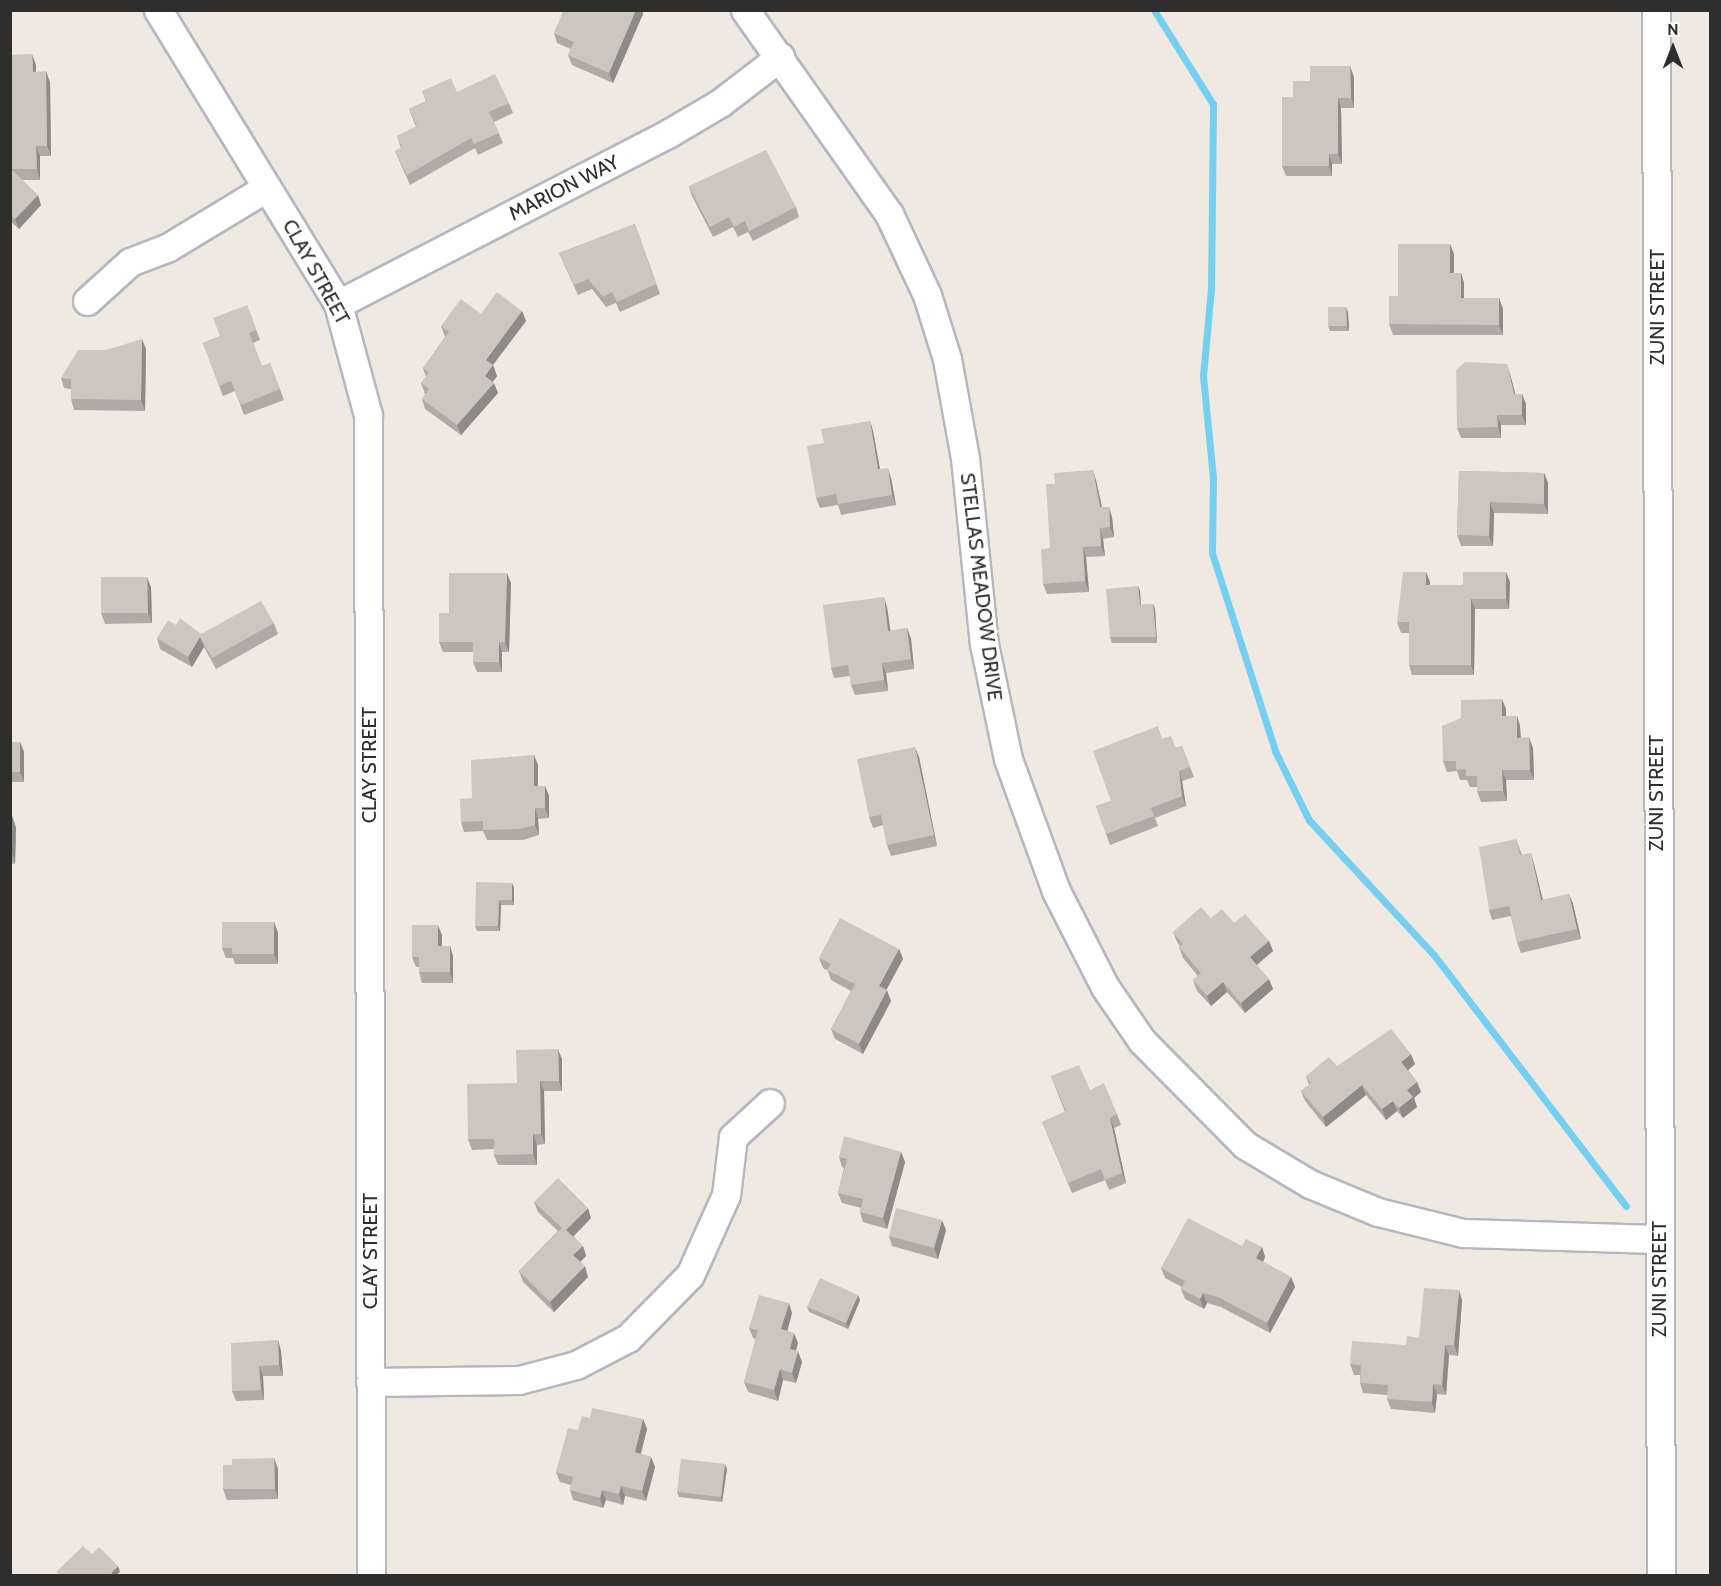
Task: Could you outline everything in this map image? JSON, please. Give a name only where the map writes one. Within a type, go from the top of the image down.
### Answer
[{"type":"street","name":"CLAY STREET","points":[[158,10],[338,304],[368,415],[370,1575]]},
{"type":"street","name":"STELLAS MEADOW DRIVE","points":[[745,10],[890,214],[927,295],[947,358],[965,458],[984,644],[1008,759],[1066,912],[1105,987],[1142,1041],[1245,1145],[1310,1184],[1368,1208],[1463,1233],[1659,1239]]},
{"type":"street","name":"ZUNI STREET","points":[[1656,10],[1661,1575]]},
{"type":"street","name":"MARION WAY","points":[[338,304],[669,133],[720,103],[780,57]]},
{"type":"street","points":[[87,301],[130,262],[167,248],[266,188]]},
{"type":"street","points":[[370,1382],[519,1380],[576,1365],[628,1338],[672,1299],[695,1267],[726,1195],[733,1137],[770,1103]]},
{"type":"building","points":[[564,10],[636,10],[609,73],[568,55],[574,42],[554,33]]},
{"type":"building","points":[[32,54],[33,72],[46,71],[47,146],[36,146],[37,169],[11,169],[38,195],[15,219],[10,214],[10,55]]},
{"type":"building","points":[[1310,66],[1350,66],[1351,98],[1338,98],[1338,154],[1329,154],[1329,166],[1282,166],[1282,97],[1293,97],[1293,81],[1310,81]]},
{"type":"building","points":[[495,74],[509,103],[489,112],[499,133],[474,144],[471,138],[407,175],[395,151],[402,147],[397,136],[417,126],[409,109],[427,101],[422,91],[451,78],[457,92]]},
{"type":"building","points":[[766,150],[796,207],[749,231],[745,221],[734,227],[729,217],[710,227],[689,186]]},
{"type":"building","points":[[635,224],[656,284],[617,302],[612,292],[603,297],[588,279],[574,285],[559,253]]},
{"type":"building","points":[[1398,244],[1450,244],[1450,273],[1461,273],[1461,298],[1499,298],[1499,325],[1389,324],[1389,296],[1398,296]]},
{"type":"building","points":[[497,292],[522,311],[486,360],[493,365],[485,376],[494,383],[457,425],[422,399],[429,389],[421,383],[429,372],[423,368],[449,332],[441,326],[461,299],[481,314]]},
{"type":"building","points":[[247,305],[256,330],[249,333],[262,366],[270,363],[280,389],[241,405],[231,381],[219,386],[203,343],[220,336],[213,318]]},
{"type":"building","points":[[1328,307],[1346,307],[1347,326],[1328,326]]},
{"type":"building","points":[[142,339],[141,400],[71,399],[71,379],[61,378],[78,350],[106,350]]},
{"type":"building","points":[[1465,362],[1507,364],[1514,394],[1522,394],[1522,415],[1497,415],[1498,427],[1457,428],[1456,370]]},
{"type":"building","points":[[870,421],[878,469],[888,468],[892,495],[838,504],[836,494],[816,498],[807,446],[824,443],[821,429]]},
{"type":"building","points":[[1093,470],[1100,507],[1109,507],[1110,527],[1100,528],[1101,546],[1083,547],[1085,581],[1043,584],[1041,549],[1050,548],[1046,484],[1055,484],[1054,473]]},
{"type":"building","points":[[1459,471],[1544,473],[1544,504],[1490,502],[1489,536],[1457,535]]},
{"type":"building","points":[[1403,572],[1426,572],[1426,585],[1463,585],[1463,572],[1506,572],[1506,599],[1471,599],[1471,665],[1409,665],[1409,622],[1397,622]]},
{"type":"building","points":[[449,573],[507,573],[505,642],[499,642],[499,662],[473,662],[473,642],[439,642],[439,613],[449,613]]},
{"type":"building","points":[[101,577],[147,577],[148,613],[101,613]]},
{"type":"building","points":[[1138,586],[1140,605],[1153,604],[1156,637],[1110,637],[1106,589]]},
{"type":"building","points":[[884,597],[888,631],[907,628],[911,659],[882,663],[884,680],[851,685],[848,665],[831,668],[823,605]]},
{"type":"building","points":[[261,601],[274,623],[212,658],[200,637],[188,657],[157,638],[168,620],[176,625],[180,618],[201,634]]},
{"type":"building","points":[[1502,699],[1502,716],[1517,716],[1517,738],[1529,737],[1530,770],[1502,770],[1503,791],[1477,791],[1477,776],[1466,776],[1466,769],[1456,770],[1456,761],[1443,761],[1442,726],[1461,718],[1461,700]]},
{"type":"building","points":[[1158,726],[1162,739],[1171,736],[1176,748],[1182,746],[1190,767],[1179,771],[1182,796],[1151,808],[1154,816],[1106,834],[1096,806],[1111,801],[1093,751]]},
{"type":"building","points":[[10,742],[20,742],[20,772],[10,772]]},
{"type":"building","points":[[915,747],[934,835],[887,845],[881,815],[869,817],[857,759]]},
{"type":"building","points":[[534,755],[534,786],[545,786],[545,808],[535,808],[535,825],[519,829],[483,830],[483,821],[461,822],[460,799],[472,798],[471,760]]},
{"type":"building","points":[[10,812],[12,818],[12,853],[10,853]]},
{"type":"building","points":[[1516,839],[1520,855],[1531,853],[1541,900],[1569,894],[1577,929],[1517,942],[1509,906],[1489,910],[1479,847]]},
{"type":"building","points":[[476,882],[512,883],[512,900],[499,900],[498,926],[475,926]]},
{"type":"building","points":[[1201,907],[1211,918],[1222,909],[1234,923],[1245,914],[1269,941],[1250,957],[1269,979],[1241,1003],[1223,982],[1207,996],[1193,980],[1201,973],[1179,947],[1183,944],[1173,932]]},
{"type":"building","points":[[840,918],[899,949],[879,986],[887,990],[859,1044],[831,1029],[855,984],[827,970],[831,964],[819,958]]},
{"type":"building","points":[[222,922],[274,922],[274,954],[232,954],[232,948],[222,948]]},
{"type":"building","points":[[412,925],[438,925],[438,946],[450,946],[450,972],[419,972],[419,957],[412,957]]},
{"type":"building","points":[[1391,1029],[1411,1054],[1401,1062],[1417,1082],[1407,1090],[1413,1097],[1399,1108],[1393,1101],[1382,1109],[1362,1085],[1323,1117],[1301,1091],[1311,1083],[1306,1076],[1329,1057],[1337,1066]]},
{"type":"building","points":[[558,1049],[559,1081],[540,1081],[541,1134],[533,1134],[533,1154],[494,1155],[494,1139],[468,1139],[467,1084],[517,1083],[516,1050]]},
{"type":"building","points":[[1079,1065],[1090,1090],[1104,1083],[1117,1114],[1110,1118],[1122,1173],[1105,1180],[1101,1169],[1068,1183],[1042,1122],[1066,1111],[1051,1076]]},
{"type":"building","points":[[844,1136],[901,1152],[883,1218],[860,1212],[863,1199],[838,1193],[847,1159],[839,1157]]},
{"type":"building","points":[[558,1178],[588,1208],[566,1230],[583,1246],[573,1255],[585,1266],[550,1302],[519,1271],[562,1228],[534,1202]]},
{"type":"building","points":[[896,1208],[942,1220],[934,1248],[889,1236]]},
{"type":"building","points":[[1188,1218],[1242,1246],[1246,1239],[1262,1247],[1256,1258],[1291,1277],[1267,1323],[1218,1297],[1203,1293],[1200,1299],[1181,1289],[1185,1281],[1161,1268]]},
{"type":"building","points":[[820,1278],[858,1295],[846,1323],[807,1307]]},
{"type":"building","points":[[1424,1288],[1459,1290],[1454,1345],[1445,1345],[1442,1385],[1433,1384],[1432,1402],[1387,1399],[1388,1385],[1360,1383],[1361,1365],[1350,1364],[1352,1341],[1406,1345],[1407,1336],[1419,1338]]},
{"type":"building","points":[[759,1295],[789,1303],[781,1329],[794,1333],[790,1349],[798,1351],[792,1373],[780,1369],[774,1390],[744,1382],[758,1330],[749,1328]]},
{"type":"building","points":[[278,1340],[279,1365],[259,1366],[261,1390],[232,1391],[231,1343]]},
{"type":"building","points":[[592,1408],[643,1419],[635,1452],[651,1457],[642,1491],[621,1486],[619,1494],[602,1490],[600,1498],[570,1490],[573,1477],[556,1472],[568,1428],[578,1430],[582,1416],[590,1418]]},
{"type":"building","points":[[274,1458],[275,1489],[223,1489],[223,1465],[232,1465],[232,1459]]},
{"type":"building","points":[[681,1459],[725,1464],[721,1497],[677,1492]]},
{"type":"building","points":[[83,1546],[92,1554],[99,1547],[118,1566],[111,1573],[114,1575],[60,1575],[56,1572]]},
{"type":"waterway","points":[[1154,10],[1213,104],[1211,288],[1203,376],[1213,478],[1212,553],[1275,751],[1309,820],[1434,955],[1626,1206]]}]
